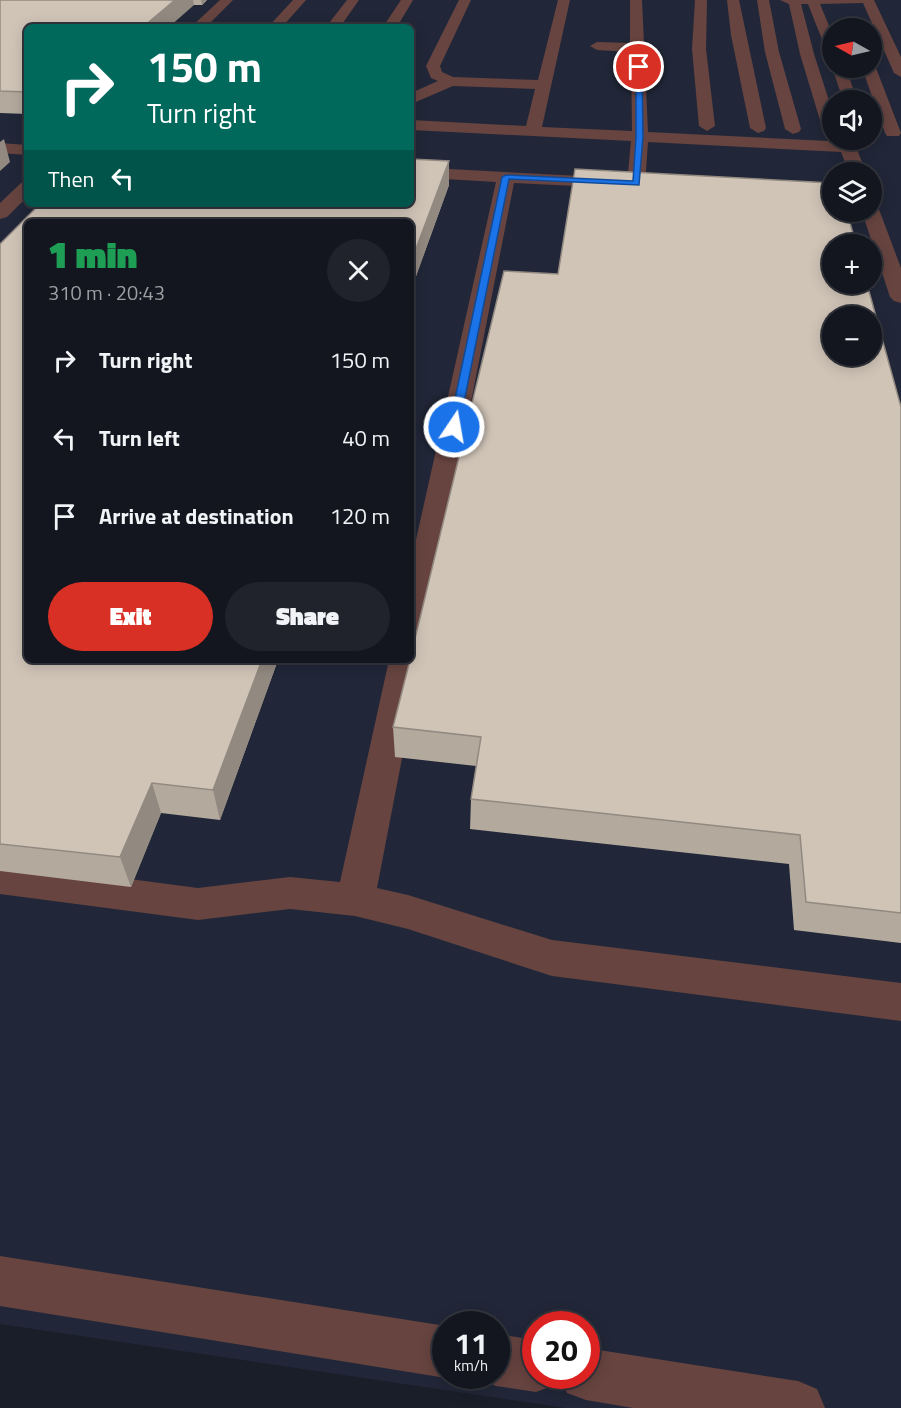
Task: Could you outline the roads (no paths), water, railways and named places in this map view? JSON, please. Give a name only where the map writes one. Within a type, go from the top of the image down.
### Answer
[{"type":"street","points":[[201,24],[227,0]]},
{"type":"street","points":[[278,24],[300,0]]},
{"type":"street","points":[[335,24],[353,0]]},
{"type":"street","points":[[392,24],[407,0]]},
{"type":"street","points":[[465,0],[433,66],[436,75],[451,81],[544,85]]},
{"type":"street","points":[[533,131],[564,0]]},
{"type":"street","points":[[636,0],[640,130],[636,184]]},
{"type":"street","points":[[701,0],[705,49],[706,126]]},
{"type":"street","points":[[733,0],[770,37],[822,115]]},
{"type":"street","points":[[763,0],[793,129]]},
{"type":"street","points":[[786,0],[846,6],[859,0]]},
{"type":"street","points":[[770,37],[794,0]]},
{"type":"street","points":[[868,0],[901,73]]},
{"type":"street","points":[[813,1],[822,22]]},
{"type":"street","points":[[758,128],[736,51],[770,37],[822,41]]},
{"type":"street","points":[[882,41],[901,42]]},
{"type":"street","points":[[597,46],[638,48]]},
{"type":"street","points":[[873,78],[896,141]]},
{"type":"street","points":[[414,98],[451,81]]},
{"type":"street","points":[[414,125],[533,131],[640,130],[706,126],[822,130]]},
{"type":"street","points":[[640,130],[822,145]]},
{"type":"street","points":[[0,148],[24,150]]},
{"type":"street","points":[[414,172],[659,185]]},
{"type":"street","points":[[414,617],[506,177]]},
{"type":"street","points":[[0,213],[24,190]]},
{"type":"street","points":[[875,222],[901,297]]},
{"type":"street","points":[[355,900],[404,663]]},
{"type":"street","points":[[0,878],[198,904],[291,893],[355,900],[408,912],[552,958],[901,1002]]},
{"type":"street","points":[[0,1281],[432,1350]]},
{"type":"street","points":[[600,1376],[798,1408]]}]
